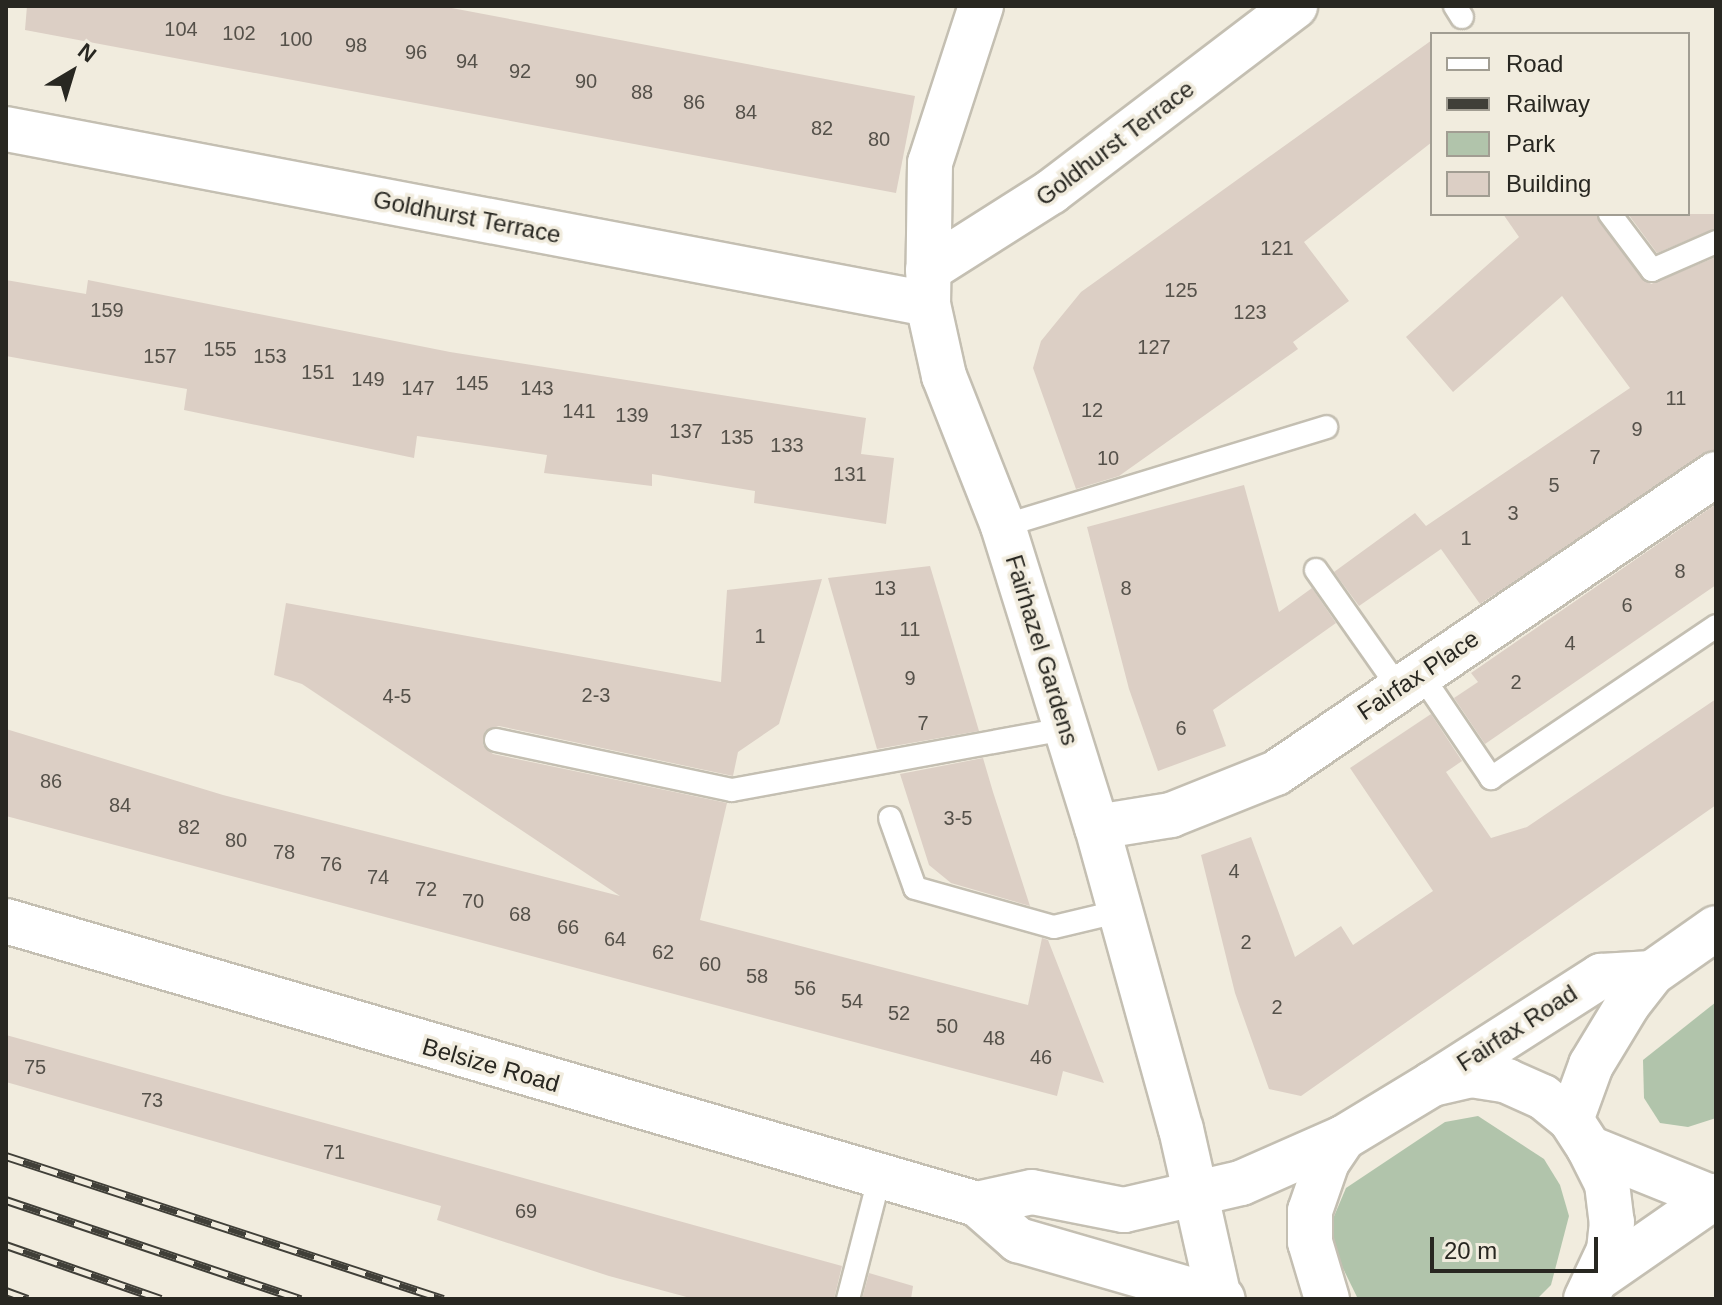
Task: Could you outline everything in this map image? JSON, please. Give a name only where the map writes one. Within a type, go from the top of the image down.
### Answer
[{"type":"street","name":"Fairhazel Gardens","points":[[981,6],[930,163],[928,287],[944,376],[1003,526],[1097,827],[1221,1298]]},
{"type":"street","name":"Goldhurst Terrace","points":[[6,129],[928,287],[1295,6]]},
{"type":"street","name":"Fairfax Place","points":[[1097,827],[1171,815],[1236,794],[1716,474]]},
{"type":"street","name":"Belsize Road","points":[[6,921],[879,1179],[977,1204],[1032,1192],[1124,1210],[1195,1197],[1343,1138]]},
{"type":"street","name":"Fairfax Road","points":[[1580,1134],[1601,1046],[1652,973],[1716,928]]},
{"type":"street","name":"Fairfax Road","points":[[1343,1138],[1589,982],[1652,973]]},
{"type":"street","points":[[1432,1084],[1471,1075],[1507,1081],[1543,1097],[1580,1134],[1607,1184],[1612,1222],[1592,1288]]},
{"type":"street","points":[[1580,1134],[1714,1197],[1592,1288]]},
{"type":"street","points":[[1327,1299],[1312,1255],[1310,1211],[1327,1162],[1343,1138]]},
{"type":"street","name":"Belsize Road","points":[[977,1204],[1018,1240],[1221,1298]]},
{"type":"lane","points":[[1612,216],[1652,270],[1716,242]]},
{"type":"lane","points":[[1003,526],[1326,427]]},
{"type":"lane","points":[[1316,570],[1491,778],[1716,626]]},
{"type":"lane","points":[[496,740],[732,790],[861,769],[1066,729]]},
{"type":"lane","points":[[890,818],[915,888],[1054,927],[1121,911]]},
{"type":"lane","points":[[848,1299],[879,1179]]},
{"type":"green space","points":[[1716,1002],[1716,1118],[1688,1127],[1660,1123],[1644,1098],[1643,1060]]},
{"type":"green space","points":[[1478,1116],[1544,1159],[1560,1185],[1569,1216],[1551,1285],[1537,1299],[1358,1299],[1335,1252],[1332,1221],[1346,1188],[1445,1122]]},
{"type":"building","points":[[27,6],[441,6],[915,96],[896,193],[25,30]]},
{"type":"building","points":[[1430,41],[1430,144],[1304,242],[1349,301],[1293,342],[1298,349],[1119,476],[1076,489],[1033,368],[1041,341],[1081,292]]},
{"type":"building","points":[[1716,214],[1716,228],[1657,253],[1629,216]]},
{"type":"building","points":[[1504,216],[1598,216],[1651,284],[1716,257],[1716,449],[1480,604],[1441,549],[1359,606],[1334,572],[1415,513],[1426,526],[1630,388],[1562,296],[1453,392],[1406,337],[1519,237]]},
{"type":"building","points":[[6,280],[86,294],[88,280],[450,352],[866,418],[861,454],[894,458],[886,524],[754,503],[755,491],[652,474],[652,486],[544,473],[547,455],[417,436],[414,458],[184,410],[187,389],[6,356]]},
{"type":"building","points":[[1244,485],[1279,612],[1312,588],[1336,623],[1213,710],[1226,746],[1158,771],[1129,689],[1087,527]]},
{"type":"building","points":[[1716,504],[1716,585],[1485,744],[1454,698],[1478,682],[1471,673]]},
{"type":"building","points":[[930,566],[979,731],[877,749],[828,578]]},
{"type":"building","points":[[822,579],[779,724],[738,752],[733,776],[499,726],[485,731],[483,745],[493,754],[727,803],[700,920],[1028,1005],[1042,938],[1048,940],[1104,1083],[1063,1071],[1057,1096],[6,816],[6,729],[223,795],[620,896],[302,684],[274,675],[286,603],[721,682],[727,590]]},
{"type":"building","points":[[1716,699],[1716,805],[1301,1096],[1269,1089],[1235,993],[1201,855],[1251,837],[1295,957],[1341,926],[1353,945],[1433,891],[1350,768],[1431,714],[1462,761],[1446,772],[1491,838],[1527,827]]},
{"type":"building","points":[[983,758],[1030,906],[951,883],[929,865],[900,774]]},
{"type":"building","points":[[6,1035],[842,1266],[834,1299],[694,1299],[609,1276],[437,1220],[441,1206],[6,1082]]},
{"type":"building","points":[[869,1273],[913,1286],[911,1299],[862,1299]]},
{"type":"railway","points":[[6,1156],[443,1299]]},
{"type":"railway","points":[[6,1200],[301,1299]]},
{"type":"railway","points":[[6,1245],[161,1299]]},
{"type":"railway","points":[[6,1291],[28,1299]]}]
